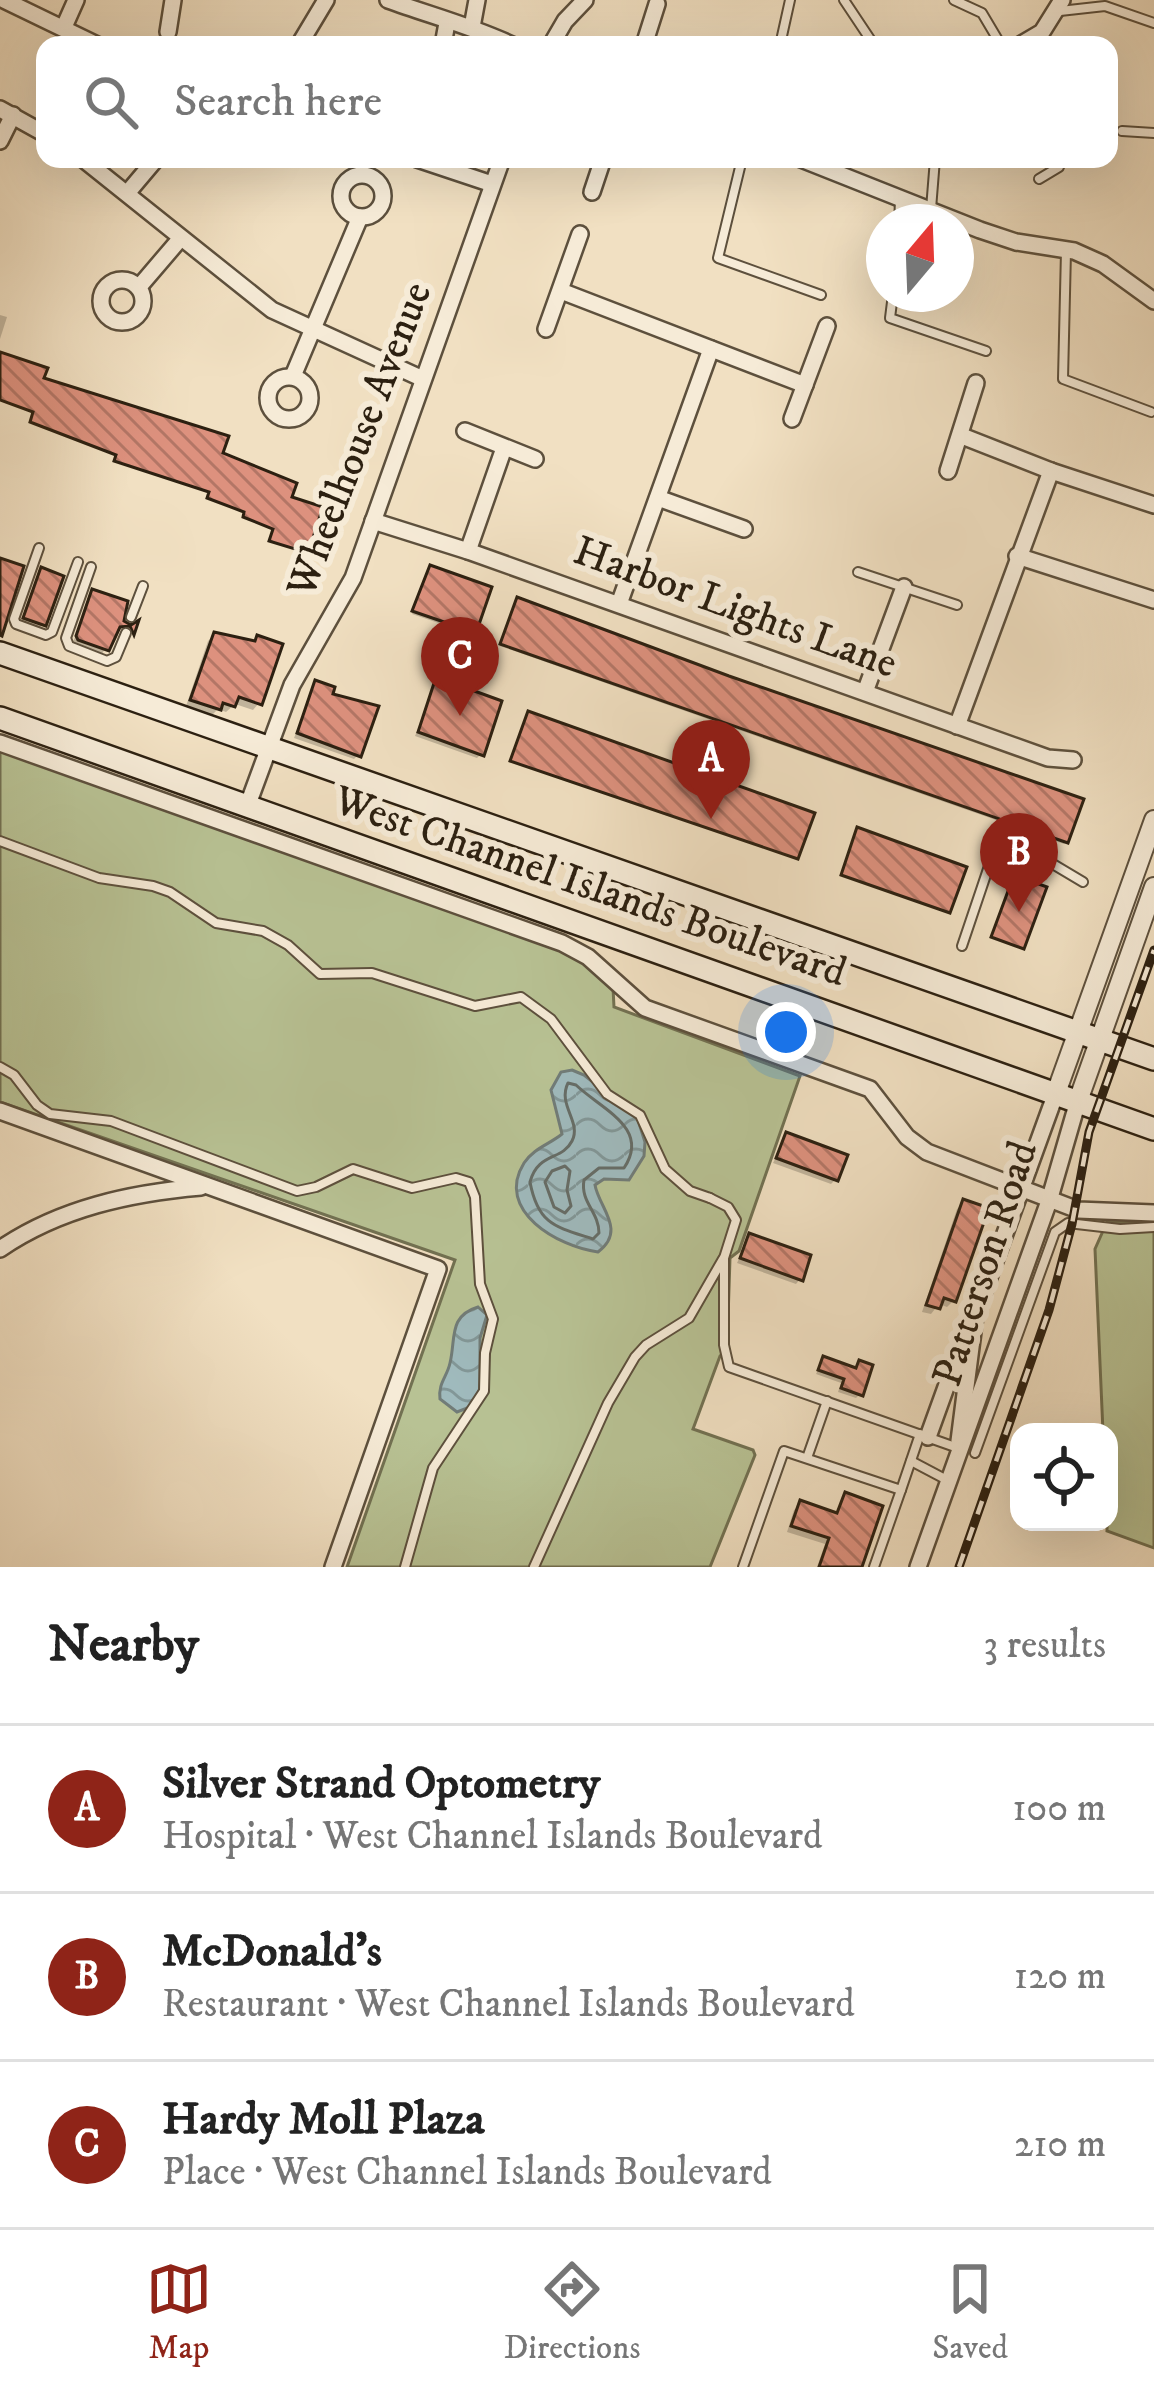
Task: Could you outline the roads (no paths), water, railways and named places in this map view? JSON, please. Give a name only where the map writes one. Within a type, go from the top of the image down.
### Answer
[{"type":"main road","name":"West Channel Islands Boulevard","points":[[0,653],[1154,1059]]},
{"type":"main road","name":"West Channel Islands Boulevard","points":[[0,718],[1154,1129]]},
{"type":"street","points":[[4,0],[40,8],[80,36]]},
{"type":"street","points":[[64,27],[76,0]]},
{"type":"street","points":[[168,32],[173,0]]},
{"type":"street","points":[[304,36],[326,0]]},
{"type":"street","points":[[388,0],[492,36]]},
{"type":"street","points":[[472,27],[477,0]]},
{"type":"street","points":[[556,36],[585,0]]},
{"type":"street","points":[[647,36],[657,4]]},
{"type":"street","points":[[1035,36],[1060,5]]},
{"type":"street","points":[[445,36],[447,23]]},
{"type":"street","points":[[0,141],[6,112],[36,129]]},
{"type":"street","points":[[96,168],[252,296],[312,331],[423,379]]},
{"type":"street","points":[[129,191],[148,168]]},
{"type":"street","points":[[443,168],[492,184]]},
{"type":"street","name":"Wheelhouse Avenue","points":[[247,807],[292,685],[347,592],[498,168]]},
{"type":"street","points":[[592,192],[600,168]]},
{"type":"street","points":[[841,168],[912,204]]},
{"type":"street","points":[[293,376],[360,217]]},
{"type":"street","points":[[974,227],[1103,264],[1154,301]]},
{"type":"street","points":[[546,329],[580,234]]},
{"type":"street","points":[[139,287],[180,239]]},
{"type":"street","points":[[561,291],[805,385]]},
{"type":"street","points":[[793,419],[827,326]]},
{"type":"street","points":[[620,604],[711,349]]},
{"type":"street","points":[[947,471],[976,383]]},
{"type":"street","points":[[465,431],[535,459]]},
{"type":"street","points":[[962,436],[1154,505]]},
{"type":"street","points":[[468,550],[504,448]]},
{"type":"street","points":[[956,726],[1052,471]]},
{"type":"street","points":[[658,498],[744,529]]},
{"type":"street","name":"Harbor Lights Lane","points":[[373,521],[468,550],[1048,758],[1073,760]]},
{"type":"street","points":[[1017,556],[1154,600]]},
{"type":"street","points":[[866,692],[904,587]]},
{"type":"street","points":[[0,743],[562,943],[588,957],[645,1008],[870,1089],[907,1137],[927,1152],[1020,1190],[1086,1211],[1154,1213]]},
{"type":"street","points":[[1067,1097],[1154,820]]},
{"type":"street","points":[[1089,1036],[1154,886]]},
{"type":"street","name":"Patterson Road","points":[[918,1567],[948,1480],[967,1451],[975,1316],[1020,1190],[1067,1097]]},
{"type":"street","name":"Patterson Road","points":[[967,1451],[966,1440],[1048,1201],[1067,1097]]},
{"type":"street","points":[[0,1112],[438,1269],[333,1567]]},
{"type":"street","points":[[0,1249],[79,1210],[146,1192],[210,1186]]},
{"type":"street","points":[[924,1436],[975,1316]]},
{"type":"lane","points":[[783,36],[790,0]]},
{"type":"lane","points":[[844,0],[868,36]]},
{"type":"lane","points":[[954,0],[982,13],[996,36]]},
{"type":"lane","points":[[1060,5],[1105,6],[1154,22]]},
{"type":"lane","points":[[1122,131],[1154,133]]},
{"type":"lane","points":[[740,168],[718,258],[821,295]]},
{"type":"lane","points":[[932,204],[934,168]]},
{"type":"lane","points":[[1039,179],[1057,168]]},
{"type":"lane","points":[[901,200],[901,204]]},
{"type":"lane","points":[[1066,250],[1063,379],[1150,412]]},
{"type":"lane","points":[[890,312],[890,318],[986,351]]},
{"type":"lane","points":[[39,548],[14,619],[46,635],[52,632],[78,562]]},
{"type":"lane","points":[[91,567],[66,638],[69,646],[107,661],[116,658],[125,633]]},
{"type":"lane","points":[[858,572],[957,605]]},
{"type":"lane","points":[[131,617],[142,586]]},
{"type":"lane","points":[[0,841],[99,878],[170,892],[216,923],[263,931],[288,945],[320,974],[372,974],[475,1006],[515,997],[530,1001],[551,1019],[607,1094],[640,1115],[659,1161],[689,1193],[728,1207],[736,1220],[724,1258],[689,1318],[634,1357],[608,1402],[534,1567]]},
{"type":"lane","points":[[962,946],[990,863],[1006,848],[1036,854],[1083,883]]},
{"type":"lane","points":[[0,1067],[14,1075],[50,1114],[112,1120],[297,1191],[353,1169],[412,1189],[456,1178],[469,1182],[475,1197],[480,1284],[493,1319],[484,1353],[484,1391],[433,1468],[411,1532],[405,1567]]},
{"type":"lane","points":[[724,1258],[724,1345],[729,1366],[967,1451],[1054,1232],[1068,1223],[1154,1227]]},
{"type":"lane","points":[[807,1458],[827,1401]]},
{"type":"lane","points":[[874,1567],[924,1436]]},
{"type":"lane","points":[[742,1567],[784,1451],[901,1490]]},
{"type":"lane","points":[[911,1461],[948,1480]]},
{"type":"water","points":[[572,1070],[637,1117],[645,1142],[644,1156],[629,1180],[604,1179],[595,1185],[611,1227],[598,1252],[566,1243],[535,1224],[517,1196],[524,1163],[562,1134],[551,1090],[561,1072]]},
{"type":"water","points":[[478,1307],[487,1315],[480,1338],[480,1389],[470,1407],[457,1412],[440,1399],[440,1389],[458,1322]]},
{"type":"railway","points":[[959,1567],[1049,1310],[1089,1132],[1154,950]]},
{"type":"place","name":"Hardy Moll Plaza","points":[[460,716]]},
{"type":"place","name":"Silver Strand Optometry","points":[[711,819]]},
{"type":"place","name":"McDonald's","points":[[1019,912]]}]
